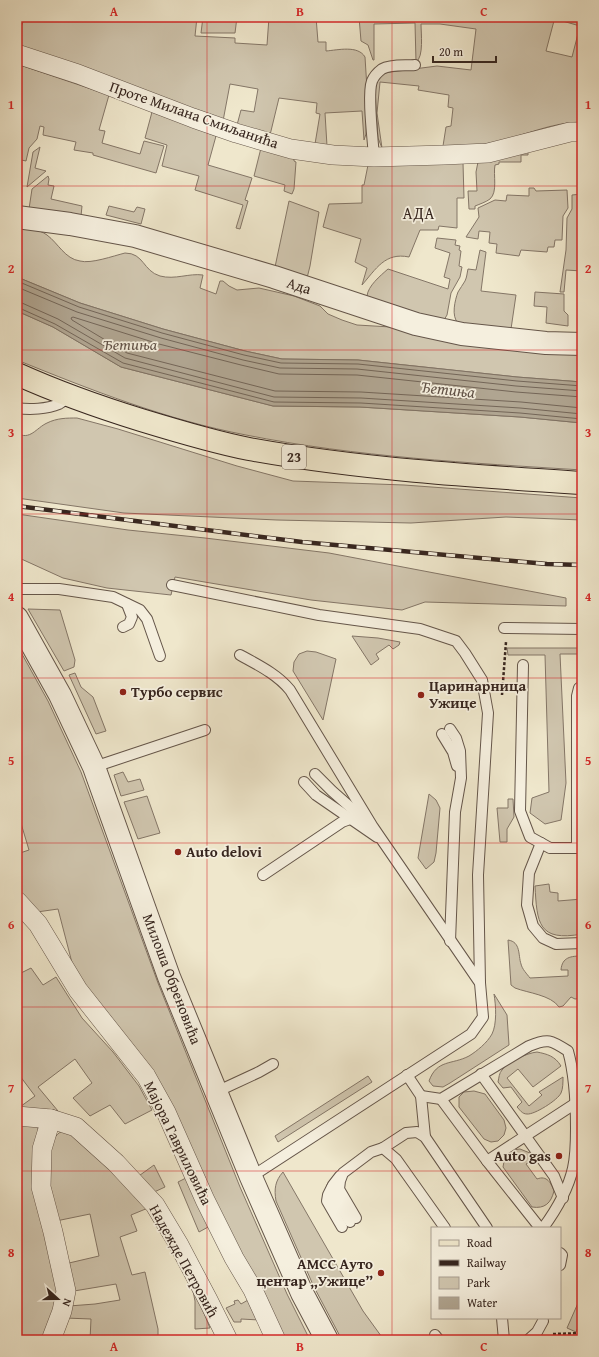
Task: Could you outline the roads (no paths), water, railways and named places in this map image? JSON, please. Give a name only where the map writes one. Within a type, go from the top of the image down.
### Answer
[{"type":"main road","name":"23","points":[[17,374],[69,395],[128,416],[194,436],[261,451],[367,467],[582,483]]},
{"type":"street","name":"Проте Милана Смиљанића","points":[[17,54],[78,74],[236,133],[284,147],[333,155],[374,158],[488,153],[570,132],[582,132]]},
{"type":"street","name":"Ада","points":[[17,217],[70,224],[135,236],[274,277],[416,324],[456,333],[510,339],[582,344]]},
{"type":"street","name":"Милоша Обреновића","points":[[17,618],[60,695],[94,767],[169,977],[216,1092],[302,1293],[327,1340]]},
{"type":"street","name":"Мајора Гавриловића","points":[[17,901],[38,924],[78,990],[146,1076],[166,1112],[205,1200],[234,1258],[253,1290],[276,1340]]},
{"type":"street","name":"Надежде Петровић","points":[[17,1116],[51,1119],[76,1127],[116,1163],[155,1205],[179,1245],[228,1340]]},
{"type":"street","points":[[51,1119],[42,1149],[41,1187],[55,1239],[66,1291],[62,1311],[51,1340]]},
{"type":"lane","points":[[374,158],[371,108],[372,82],[382,70],[389,66],[415,66]]},
{"type":"lane","points":[[17,408],[35,409],[54,406],[61,404],[69,395]]},
{"type":"lane","points":[[172,585],[319,615],[420,629],[456,641],[482,680],[488,713],[478,875],[480,983],[483,1017],[471,1034],[252,1177]]},
{"type":"lane","points":[[17,589],[59,589],[113,597],[140,610],[147,619],[160,656]]},
{"type":"lane","points":[[122,627],[129,624],[132,617],[127,604]]},
{"type":"lane","points":[[506,628],[582,629]]},
{"type":"lane","points":[[240,655],[273,674],[290,690],[373,827],[480,983]]},
{"type":"lane","points":[[523,665],[520,811],[530,837],[550,848],[579,848],[577,696],[582,686]]},
{"type":"lane","points":[[94,767],[205,730]]},
{"type":"lane","points":[[446,732],[461,778],[454,812],[450,941]]},
{"type":"lane","points":[[315,774],[373,827]]},
{"type":"lane","points":[[304,782],[316,795],[384,842]]},
{"type":"lane","points":[[263,875],[342,822],[350,819]]},
{"type":"lane","points":[[540,843],[529,872],[527,905],[533,926],[543,938],[556,944],[582,943]]},
{"type":"lane","points":[[421,1096],[442,1099],[529,1046],[541,1042],[553,1042],[568,1051],[572,1066],[576,1103],[574,1167],[563,1198],[543,1227]]},
{"type":"lane","points":[[216,1092],[273,1064]]},
{"type":"lane","points":[[481,1074],[554,1176],[563,1198]]},
{"type":"lane","points":[[407,1075],[421,1096],[425,1137]]},
{"type":"lane","points":[[442,1099],[487,1161],[541,1227]]},
{"type":"lane","points":[[487,1161],[576,1103]]},
{"type":"lane","points":[[343,1173],[339,1189],[349,1222],[327,1201],[333,1185],[343,1173],[371,1152],[382,1148],[406,1133],[418,1132],[425,1137],[486,1227]]},
{"type":"lane","points":[[382,1148],[396,1159],[444,1227]]},
{"type":"lane","points":[[502,1319],[504,1338]]},
{"type":"lane","points":[[504,1338],[508,1319]]},
{"type":"lane","points":[[528,1340],[536,1332],[543,1321]]},
{"type":"water","name":"Ђетиња","points":[[17,277],[80,303],[163,329],[245,351],[282,359],[358,360],[517,377],[582,382],[582,423],[520,417],[360,407],[273,406],[121,367],[53,327],[17,311]]},
{"type":"railway","points":[[17,506],[302,542],[547,564],[582,565]]},
{"type":"place","name":"Турбо сервис","points":[[123,692]]},
{"type":"place","name":"Царинарница Ужице","points":[[421,695]]},
{"type":"place","name":"Auto delovi","points":[[178,852]]},
{"type":"place","name":"Auto gas","points":[[559,1156]]},
{"type":"place","name":"АМСС Ауто центар „Ужице”","points":[[381,1273]]},
{"type":"district","name":"АДА","points":[[419,213]]}]
